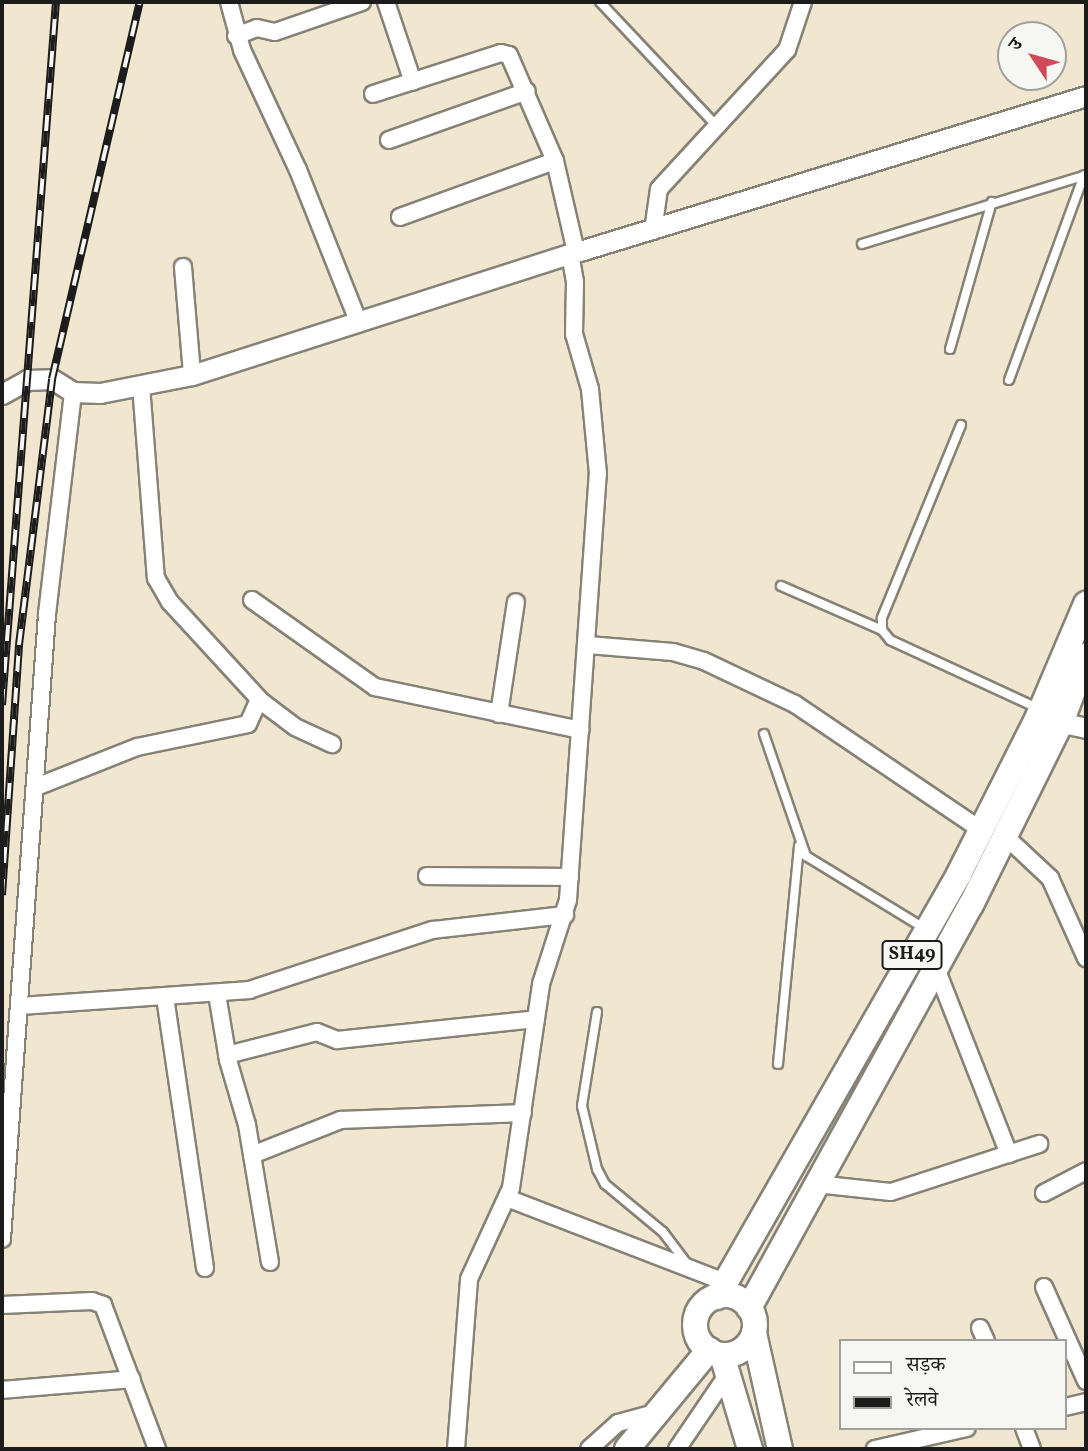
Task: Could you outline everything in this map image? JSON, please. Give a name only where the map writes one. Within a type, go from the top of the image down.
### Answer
[{"type":"main road","name":"SH49","points":[[749,1308],[936,968],[1005,836],[1086,604]]},
{"type":"main road","name":"SH49","points":[[721,1289],[981,830],[1047,716],[1086,656]]},
{"type":"main road","points":[[750,1449],[719,1360],[697,1336],[696,1318],[701,1308],[721,1289],[749,1308],[780,1449]]},
{"type":"main road","points":[[627,1449],[658,1412],[719,1360],[744,1349],[754,1333]]},
{"type":"street","points":[[229,2],[236,36],[298,170],[359,323]]},
{"type":"street","points":[[236,36],[257,28],[275,32],[362,2]]},
{"type":"street","points":[[386,2],[413,82]]},
{"type":"street","points":[[653,231],[659,189],[787,50],[803,2]]},
{"type":"street","points":[[373,94],[506,53],[514,59],[555,161],[573,253],[574,334],[590,389],[598,474],[588,645],[565,915],[546,965],[507,1198],[469,1279],[456,1449]]},
{"type":"street","points":[[389,140],[527,91]]},
{"type":"street","points":[[2,394],[27,380],[51,379],[73,392],[100,393],[192,375],[573,253],[653,231],[1086,96]]},
{"type":"street","points":[[400,218],[555,161]]},
{"type":"street","points":[[183,267],[192,375]]},
{"type":"street","points":[[141,386],[156,578],[170,603],[259,699],[295,727],[332,744]]},
{"type":"street","points":[[2,1239],[21,1006],[47,614],[73,392]]},
{"type":"street","points":[[252,600],[375,687],[581,730]]},
{"type":"street","points":[[499,714],[516,602]]},
{"type":"street","points":[[588,645],[673,652],[704,661],[795,704],[981,830]]},
{"type":"street","points":[[36,787],[136,747],[247,724],[259,699]]},
{"type":"street","points":[[1047,716],[1086,728]]},
{"type":"street","points":[[1005,836],[1050,878],[1086,958]]},
{"type":"street","points":[[427,876],[570,877]]},
{"type":"street","points":[[21,1006],[217,993],[279,982],[433,930],[565,915]]},
{"type":"street","points":[[936,968],[1009,1154]]},
{"type":"street","points":[[217,993],[227,1055],[252,1155],[270,1262]]},
{"type":"street","points":[[165,997],[205,1268]]},
{"type":"street","points":[[227,1055],[317,1032],[337,1040],[536,1020]]},
{"type":"street","points":[[252,1155],[341,1120],[523,1113]]},
{"type":"street","points":[[816,1184],[891,1192],[1039,1144]]},
{"type":"street","points":[[1044,1193],[1086,1171]]},
{"type":"street","points":[[507,1198],[691,1269],[721,1289]]},
{"type":"street","points":[[1044,1287],[1086,1381]]},
{"type":"street","points":[[2,1305],[99,1302],[106,1310],[157,1449]]},
{"type":"street","points":[[677,1449],[719,1360]]},
{"type":"street","points":[[2,1390],[132,1379]]},
{"type":"street","points":[[1067,1406],[1086,1402]]},
{"type":"street","points":[[589,1449],[618,1423],[658,1412]]},
{"type":"street","points":[[875,1449],[958,1430]]},
{"type":"street","points":[[1025,1430],[1031,1449]]},
{"type":"lane","points":[[600,2],[717,126]]},
{"type":"lane","points":[[862,244],[1085,175]]},
{"type":"lane","points":[[1009,380],[1085,175]]},
{"type":"lane","points":[[950,349],[992,202]]},
{"type":"lane","points":[[882,630],[882,618],[961,425]]},
{"type":"lane","points":[[781,586],[882,630],[890,640],[1047,716]]},
{"type":"lane","points":[[764,734],[799,846],[778,1065]]},
{"type":"lane","points":[[799,846],[816,864],[926,929]]},
{"type":"lane","points":[[597,1012],[582,1106],[597,1169],[616,1196],[663,1232],[691,1269]]},
{"type":"railway","points":[[2,705],[56,2]]},
{"type":"railway","points":[[2,895],[19,645],[52,379],[140,2]]}]
